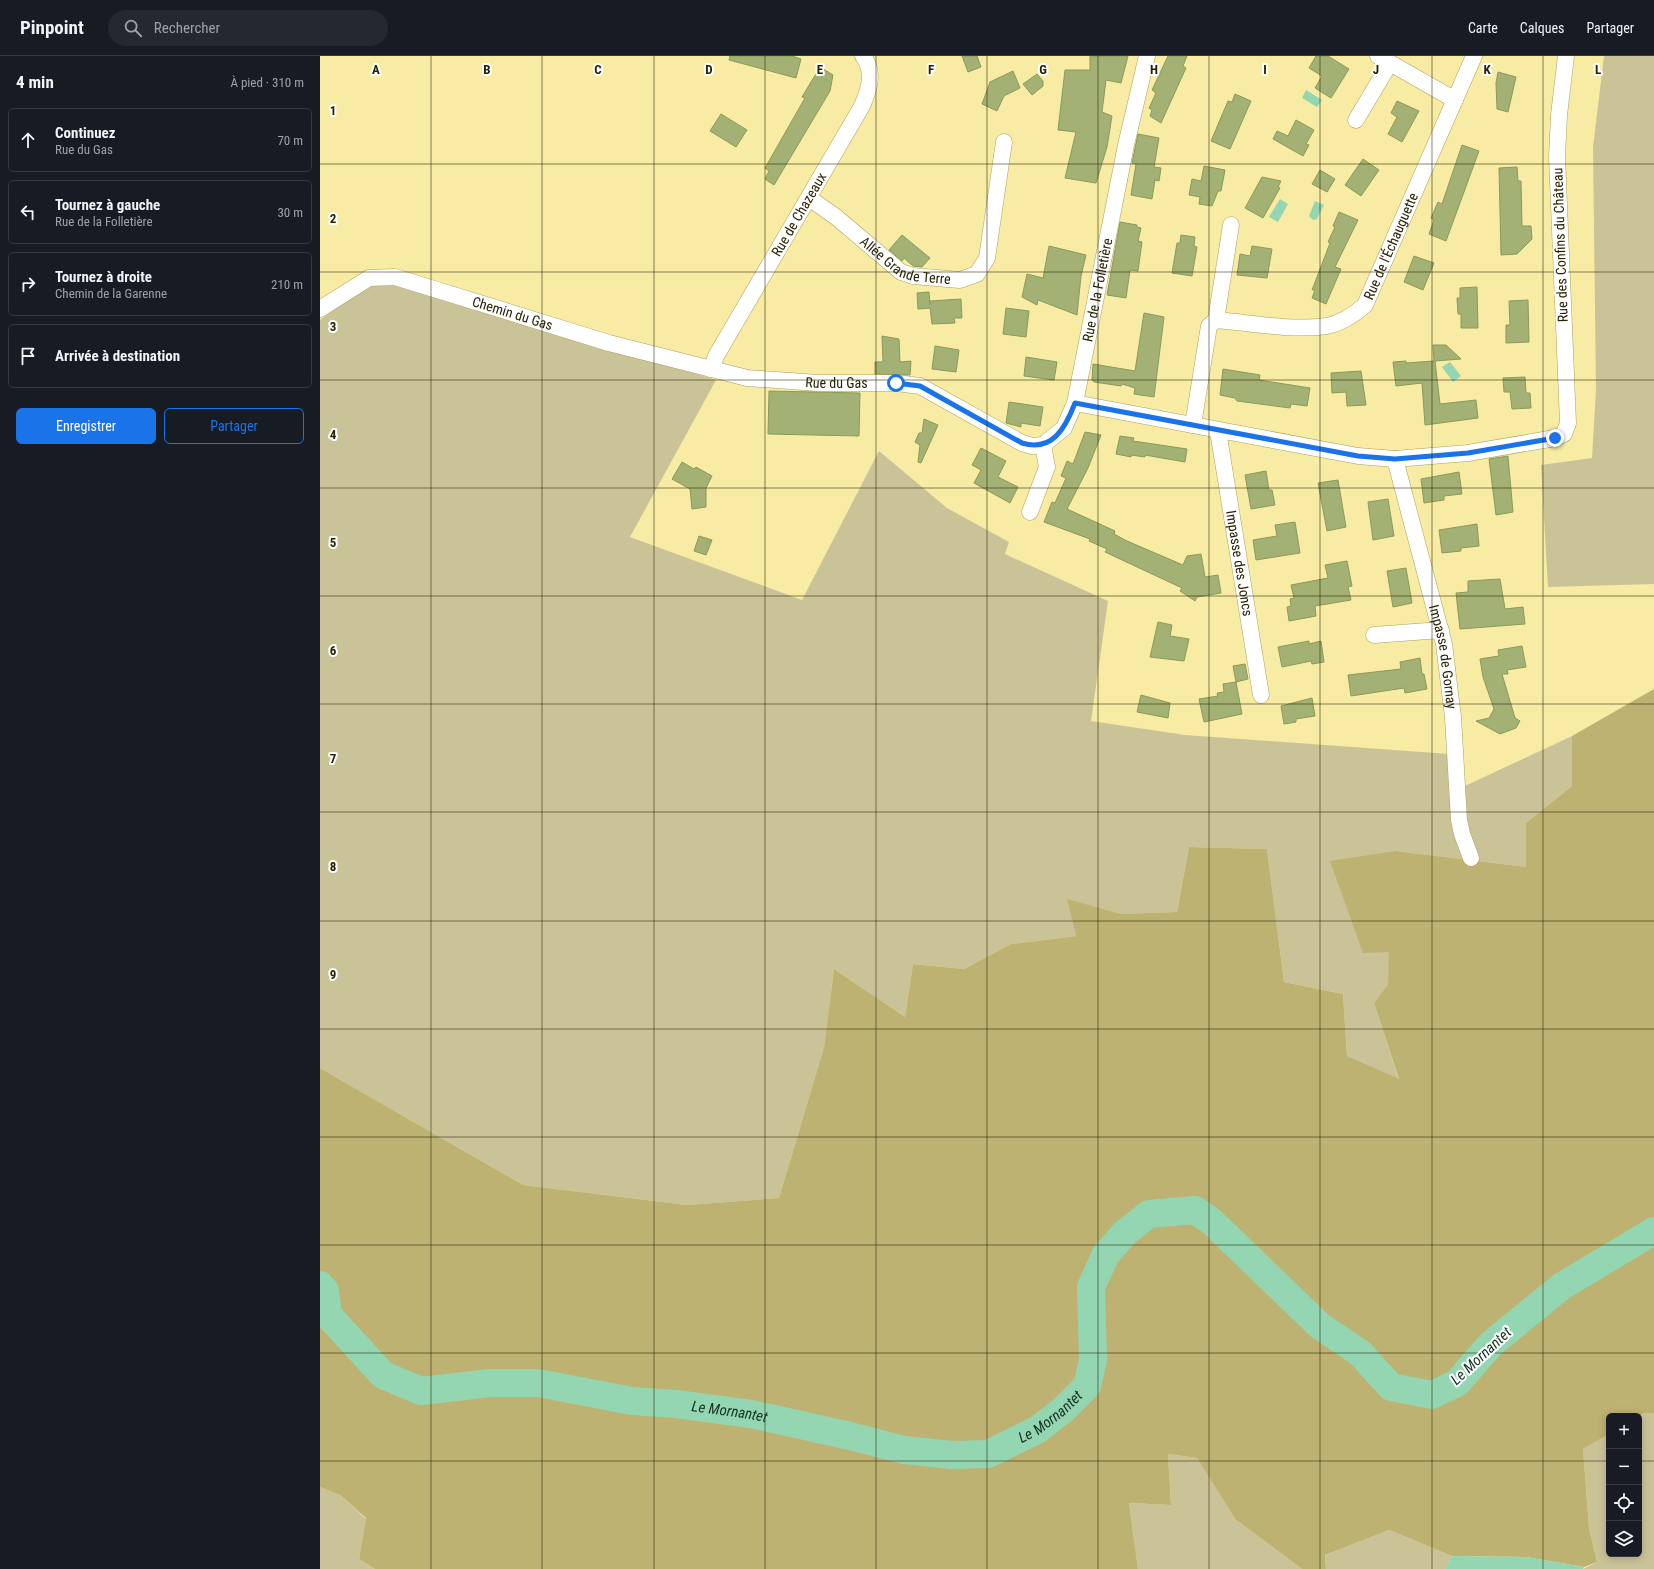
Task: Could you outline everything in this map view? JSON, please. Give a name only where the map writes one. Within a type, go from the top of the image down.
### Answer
[{"type":"street","name":"Rue de Chazeaux","points":[[711,369],[724,343],[862,106],[868,93],[870,80],[869,69],[863,56]]},
{"type":"street","name":"Rue de la Folletière","points":[[1043,445],[1064,428],[1075,403],[1126,146],[1147,56]]},
{"type":"street","name":"Rue de l'Échauguette","points":[[1216,320],[1294,327],[1329,325],[1354,314],[1364,305],[1474,56]]},
{"type":"street","name":"Rue des Confins du Château","points":[[1395,459],[1468,453],[1555,438],[1564,434],[1568,418],[1557,157],[1559,115],[1566,56]]},
{"type":"street","points":[[1356,120],[1384,59],[1455,100]]},
{"type":"street","name":"Allée Grande Terre","points":[[809,198],[836,217],[901,272],[913,276],[960,280],[977,274],[987,258],[1004,142]]},
{"type":"street","points":[[1193,425],[1209,326],[1216,320],[1231,225]]},
{"type":"street","name":"Chemin du Gas","points":[[320,309],[369,278],[395,277],[609,343],[711,369]]},
{"type":"street","name":"Rue du Gas","points":[[711,369],[747,378],[784,381],[896,383],[920,386],[1022,443],[1032,446],[1043,445]]},
{"type":"street","points":[[1075,403],[1358,456],[1395,459]]},
{"type":"street","name":"Impasse des Joncs","points":[[1218,431],[1261,695]]},
{"type":"street","points":[[1030,512],[1047,467],[1043,445]]},
{"type":"street","name":"Impasse de Gornay","points":[[1395,459],[1441,630],[1453,717],[1459,820],[1462,834],[1471,858]]},
{"type":"street","points":[[1374,635],[1441,630]]},
{"type":"shaded area","points":[[1604,56],[1654,56],[1654,584],[1548,587],[1541,465],[1592,458],[1596,390],[1593,147]]},
{"type":"shaded area","points":[[1306,90],[1322,100],[1317,107],[1302,98]]},
{"type":"shaded area","points":[[1280,199],[1288,204],[1278,222],[1269,217]]},
{"type":"shaded area","points":[[1315,201],[1324,205],[1317,219],[1313,220],[1309,216]]},
{"type":"shaded area","points":[[396,282],[716,380],[630,537],[802,600],[879,451],[947,508],[1009,542],[1005,554],[1108,601],[1091,721],[1185,735],[1449,754],[1450,793],[1572,736],[1572,786],[1526,823],[1526,867],[1396,851],[1388,984],[1374,1003],[1399,1080],[1347,1056],[1343,994],[1284,982],[1267,849],[1189,847],[1177,912],[1121,914],[1068,900],[1076,936],[1011,944],[964,969],[913,964],[905,1017],[834,969],[824,1047],[779,1198],[687,1205],[523,1185],[320,1068],[320,320],[369,285]]},
{"type":"shaded area","points":[[1450,362],[1461,376],[1453,382],[1442,367]]},
{"type":"shaded area","points":[[1654,689],[1654,1413],[1642,1414],[1606,1413],[1606,1436],[1583,1449],[1589,1528],[1597,1562],[1584,1567],[1526,1557],[1452,1556],[1389,1530],[1325,1555],[1326,1569],[1302,1569],[1235,1519],[1197,1458],[1168,1454],[1171,1505],[1129,1503],[1138,1569],[375,1569],[359,1559],[366,1518],[340,1495],[320,1487],[320,1068],[523,1185],[687,1205],[779,1198],[824,1047],[834,969],[905,1017],[913,964],[964,969],[1011,944],[1076,936],[1067,899],[1121,914],[1177,912],[1189,847],[1267,849],[1284,982],[1343,994],[1347,1056],[1399,1079],[1374,1003],[1388,984],[1389,952],[1363,953],[1330,861],[1396,851],[1526,867],[1526,823],[1572,786],[1572,736]]},
{"type":"shaded area","points":[[1654,1413],[1654,1569],[1583,1569],[1597,1562],[1589,1528],[1583,1449],[1606,1436],[1606,1557],[1642,1557],[1642,1414]]},
{"type":"shaded area","points":[[1168,1454],[1197,1458],[1235,1519],[1302,1569],[1138,1569],[1129,1503],[1171,1505]]},
{"type":"shaded area","points":[[320,1487],[340,1495],[366,1519],[359,1559],[375,1569],[320,1569]]},
{"type":"shaded area","points":[[1389,1530],[1452,1556],[1445,1569],[1326,1569],[1325,1555]]},
{"type":"shaded area","points":[[1452,1556],[1526,1557],[1584,1567],[1583,1569],[1445,1569]]},
{"type":"building","points":[[730,56],[792,56],[801,59],[796,78],[729,60]]},
{"type":"building","points":[[962,56],[977,56],[981,67],[968,72]]},
{"type":"building","points":[[1090,56],[1128,56],[1121,83],[1106,80],[1102,112],[1112,116],[1107,147],[1096,183],[1065,178],[1076,132],[1058,130],[1065,70],[1090,70]]},
{"type":"building","points":[[1168,56],[1187,56],[1183,66],[1186,68],[1161,123],[1150,116],[1152,110],[1149,108],[1156,93],[1152,90]]},
{"type":"building","points":[[1316,56],[1328,56],[1349,69],[1331,98],[1315,88],[1322,76],[1309,68]]},
{"type":"building","points":[[820,67],[833,75],[830,91],[774,185],[765,179],[769,171],[765,168],[805,98],[802,97]]},
{"type":"building","points":[[1013,71],[1020,88],[1004,96],[997,111],[982,104],[990,82]]},
{"type":"building","points":[[1498,72],[1516,77],[1508,112],[1497,109],[1496,83]]},
{"type":"building","points":[[1037,74],[1043,81],[1043,86],[1032,95],[1023,84]]},
{"type":"building","points":[[1235,94],[1251,101],[1230,149],[1211,141],[1228,101],[1232,102]]},
{"type":"building","points":[[1397,101],[1419,111],[1402,142],[1388,134],[1397,117],[1391,113]]},
{"type":"building","points":[[721,114],[747,130],[736,147],[710,131]]},
{"type":"building","points":[[1296,120],[1314,130],[1306,144],[1309,145],[1303,156],[1273,139],[1277,131],[1288,136]]},
{"type":"building","points":[[1138,134],[1159,138],[1154,167],[1161,168],[1159,181],[1155,180],[1152,199],[1131,195],[1136,164],[1132,163]]},
{"type":"building","points":[[1462,145],[1479,151],[1446,241],[1429,234],[1434,220],[1431,218],[1438,202],[1442,204]]},
{"type":"building","points":[[1363,159],[1379,170],[1361,196],[1345,185]]},
{"type":"building","points":[[1204,166],[1225,170],[1221,191],[1218,191],[1212,206],[1199,204],[1200,197],[1189,195],[1192,179],[1201,181]]},
{"type":"building","points":[[1517,167],[1518,181],[1521,181],[1522,226],[1531,226],[1532,239],[1517,254],[1501,255],[1499,168]]},
{"type":"building","points":[[1320,170],[1335,179],[1327,192],[1312,184]]},
{"type":"building","points":[[1262,177],[1281,181],[1278,187],[1280,188],[1263,218],[1245,208]]},
{"type":"building","points":[[1339,212],[1358,220],[1335,267],[1341,269],[1326,304],[1312,298],[1315,290],[1312,290],[1330,243],[1328,242],[1335,227],[1333,226]]},
{"type":"building","points":[[1120,222],[1137,225],[1137,227],[1141,228],[1138,241],[1142,242],[1138,271],[1130,270],[1126,298],[1107,295]]},
{"type":"building","points":[[902,235],[930,258],[922,267],[913,266],[904,258],[902,261],[889,250]]},
{"type":"building","points":[[1181,235],[1195,237],[1194,246],[1197,247],[1192,276],[1172,273],[1177,243],[1180,243]]},
{"type":"building","points":[[1049,246],[1086,255],[1081,276],[1077,315],[1038,300],[1037,305],[1022,297],[1027,274],[1043,278]]},
{"type":"building","points":[[1252,246],[1272,249],[1267,278],[1237,275],[1240,254],[1250,256]]},
{"type":"building","points":[[1414,256],[1434,263],[1423,290],[1404,282]]},
{"type":"building","points":[[1477,287],[1478,328],[1461,328],[1461,314],[1458,314],[1457,298],[1460,298],[1460,288]]},
{"type":"building","points":[[929,292],[930,305],[930,301],[961,299],[962,318],[954,318],[955,323],[932,324],[930,308],[918,309],[917,293]]},
{"type":"building","points":[[1528,300],[1529,342],[1506,343],[1506,325],[1510,325],[1509,301]]},
{"type":"building","points":[[1006,308],[1029,311],[1026,337],[1003,334]]},
{"type":"building","points":[[1144,313],[1164,317],[1154,397],[1134,394],[1135,388],[1122,384],[1121,386],[1094,382],[1092,380],[1093,364],[1135,371]]},
{"type":"building","points":[[882,336],[899,339],[900,362],[911,361],[910,375],[875,374],[875,362],[883,362]]},
{"type":"building","points":[[1433,345],[1446,345],[1461,359],[1435,361],[1440,404],[1476,400],[1478,418],[1425,425],[1422,383],[1396,386],[1393,362],[1406,361],[1406,363],[1434,361]]},
{"type":"building","points":[[935,346],[959,350],[956,372],[932,369]]},
{"type":"building","points":[[1026,357],[1057,362],[1054,380],[1024,376]]},
{"type":"building","points":[[1223,369],[1260,375],[1259,380],[1310,388],[1307,406],[1291,404],[1290,408],[1237,401],[1235,398],[1220,395]]},
{"type":"building","points":[[1361,371],[1366,405],[1347,406],[1346,392],[1332,393],[1331,373]]},
{"type":"building","points":[[1525,377],[1526,393],[1530,393],[1531,408],[1512,409],[1510,392],[1504,392],[1503,378]]},
{"type":"building","points":[[769,391],[860,393],[859,436],[768,434]]},
{"type":"building","points":[[1009,402],[1043,407],[1040,426],[1021,423],[1021,427],[1006,423]]},
{"type":"building","points":[[924,419],[938,425],[921,463],[918,462],[920,445],[915,442],[919,433],[922,433]]},
{"type":"building","points":[[1085,432],[1101,435],[1088,468],[1067,509],[1115,531],[1114,534],[1127,541],[1183,565],[1187,556],[1201,554],[1205,577],[1218,575],[1221,593],[1197,597],[1195,601],[1180,591],[1182,588],[1105,552],[1107,549],[1089,541],[1090,539],[1044,522],[1052,502],[1055,503],[1066,478],[1061,476],[1067,461],[1073,464]]},
{"type":"building","points":[[1120,436],[1134,438],[1133,441],[1187,449],[1185,462],[1145,455],[1145,457],[1131,455],[1131,457],[1116,454]]},
{"type":"building","points":[[981,448],[1006,461],[998,477],[1018,487],[1010,503],[974,483],[981,470],[972,465]]},
{"type":"building","points":[[1508,456],[1513,512],[1496,515],[1489,459]]},
{"type":"building","points":[[682,462],[694,469],[696,467],[712,476],[706,488],[706,507],[692,509],[690,489],[672,479]]},
{"type":"building","points":[[1266,471],[1269,490],[1272,490],[1275,505],[1251,509],[1245,475]]},
{"type":"building","points":[[1459,472],[1462,494],[1444,496],[1444,500],[1424,503],[1421,479]]},
{"type":"building","points":[[1338,480],[1346,527],[1327,531],[1318,483]]},
{"type":"building","points":[[1388,499],[1394,536],[1373,540],[1368,502]]},
{"type":"building","points":[[1295,522],[1300,553],[1256,560],[1253,540],[1277,536],[1275,525]]},
{"type":"building","points":[[1477,524],[1479,546],[1461,548],[1461,551],[1442,553],[1439,530]]},
{"type":"building","points":[[699,536],[712,540],[706,555],[694,551]]},
{"type":"building","points":[[1347,561],[1352,586],[1348,587],[1351,600],[1315,606],[1316,616],[1289,621],[1287,607],[1291,606],[1290,599],[1294,598],[1291,585],[1328,578],[1325,565]]},
{"type":"building","points":[[1406,568],[1412,603],[1393,607],[1387,571]]},
{"type":"building","points":[[1500,579],[1505,609],[1523,607],[1525,624],[1460,629],[1456,593],[1468,592],[1468,581]]},
{"type":"building","points":[[1158,622],[1172,625],[1170,636],[1189,639],[1184,661],[1150,657]]},
{"type":"building","points":[[1309,641],[1309,644],[1321,641],[1324,662],[1312,664],[1311,661],[1282,667],[1278,647]]},
{"type":"building","points":[[1522,646],[1526,667],[1507,670],[1508,674],[1502,674],[1515,718],[1520,721],[1516,728],[1500,734],[1476,721],[1489,718],[1494,709],[1483,677],[1480,659],[1499,656],[1498,650]]},
{"type":"building","points":[[1420,658],[1422,674],[1424,674],[1427,689],[1405,693],[1404,688],[1351,696],[1348,675],[1401,669],[1400,662]]},
{"type":"building","points":[[1245,664],[1248,679],[1236,682],[1233,666]]},
{"type":"building","points":[[1236,682],[1242,714],[1204,722],[1199,699],[1218,696],[1217,693],[1224,692],[1223,684]]},
{"type":"building","points":[[1141,695],[1170,703],[1168,718],[1137,712]]},
{"type":"building","points":[[1312,698],[1315,716],[1296,719],[1296,722],[1284,724],[1281,706]]},
{"type":"waterway","name":"Le Mornantet","points":[[320,1285],[325,1291],[328,1315],[383,1375],[421,1391],[490,1383],[538,1383],[632,1401],[676,1404],[751,1414],[850,1436],[904,1450],[952,1455],[988,1454],[1037,1430],[1063,1410],[1087,1386],[1093,1360],[1091,1287],[1106,1254],[1126,1232],[1149,1214],[1195,1210],[1211,1221],[1320,1326],[1360,1353],[1391,1387],[1432,1395],[1457,1383],[1491,1344],[1562,1286],[1654,1231]]},
{"type":"route","points":[[896,383],[911,384],[927,389],[1022,443],[1032,446],[1043,445],[1054,438],[1064,428],[1075,403],[1358,456],[1395,459],[1468,453],[1555,438]]}]
